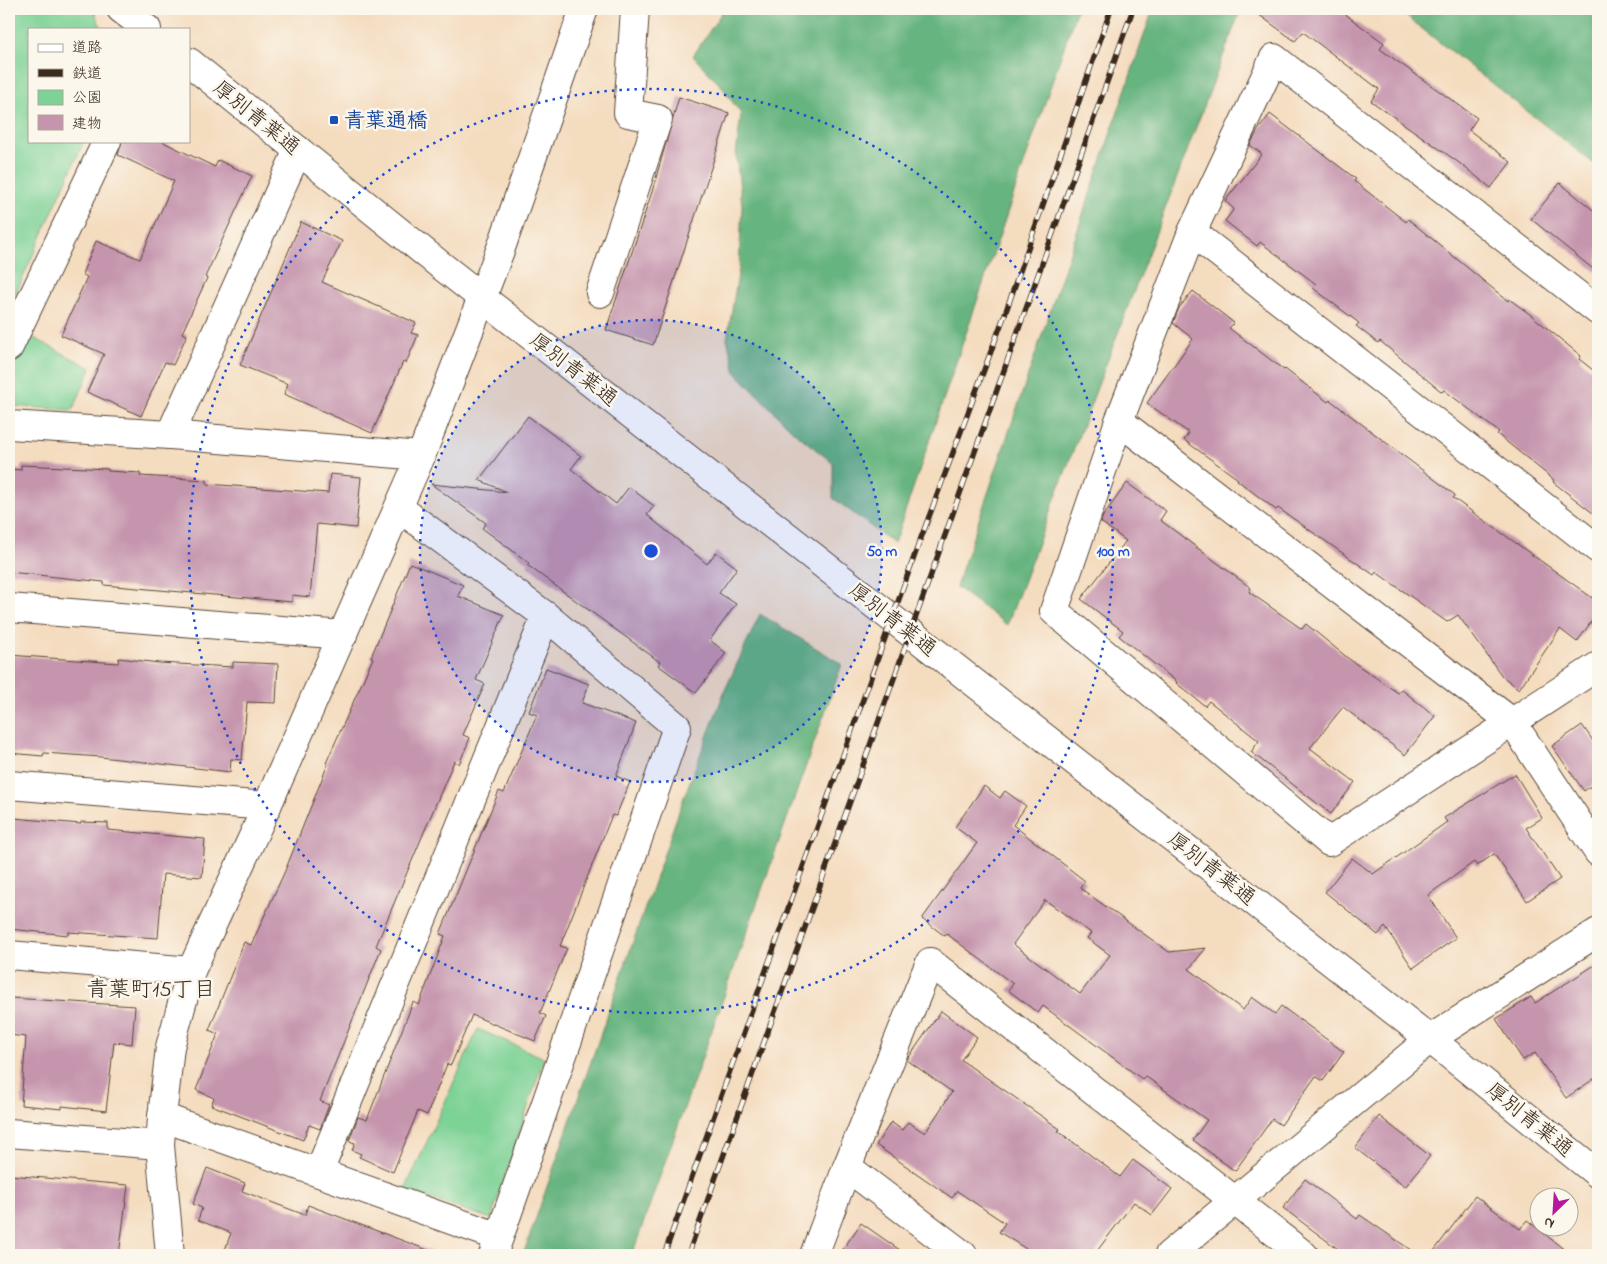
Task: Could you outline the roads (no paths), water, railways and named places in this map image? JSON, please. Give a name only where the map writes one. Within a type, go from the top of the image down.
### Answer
[{"type":"street","points":[[170,1255],[160,1145],[162,1117],[170,1047],[191,971],[267,806],[421,456],[482,298],[584,9]]},
{"type":"street","points":[[600,293],[658,119],[628,113],[635,9]]},
{"type":"street","points":[[123,11],[146,28]]},
{"type":"street","points":[[1598,311],[1274,58],[1192,232],[1119,422],[1054,611],[1329,842],[1598,666]]},
{"type":"street","name":"厚別青葉通","points":[[190,63],[482,298],[1430,1039],[1598,1174]]},
{"type":"street","points":[[9,347],[107,142]]},
{"type":"street","points":[[170,435],[298,150]]},
{"type":"street","points":[[1192,232],[1598,549]]},
{"type":"street","points":[[1119,422],[1512,722],[1598,852]]},
{"type":"street","points":[[9,425],[170,435],[421,456]]},
{"type":"street","points":[[162,1117],[319,1172],[496,1246],[677,727],[546,616],[399,508]]},
{"type":"street","points":[[9,608],[343,635]]},
{"type":"street","points":[[319,1172],[546,616]]},
{"type":"street","points":[[9,785],[267,806]]},
{"type":"street","points":[[1169,1255],[1430,1039],[1598,932]]},
{"type":"street","points":[[9,955],[191,971]]},
{"type":"street","points":[[814,1255],[847,1167],[930,962],[1304,1255]]},
{"type":"street","points":[[9,1133],[160,1145]]},
{"type":"street","points":[[847,1167],[963,1255]]},
{"type":"railway","points":[[664,1255],[918,546],[1005,314],[1111,9]]},
{"type":"railway","points":[[688,1255],[1133,9]]},
{"type":"place","name":"青葉通橋","points":[[334,120]]},
{"type":"district","name":"青葉町15丁目","points":[[151,988]]}]
